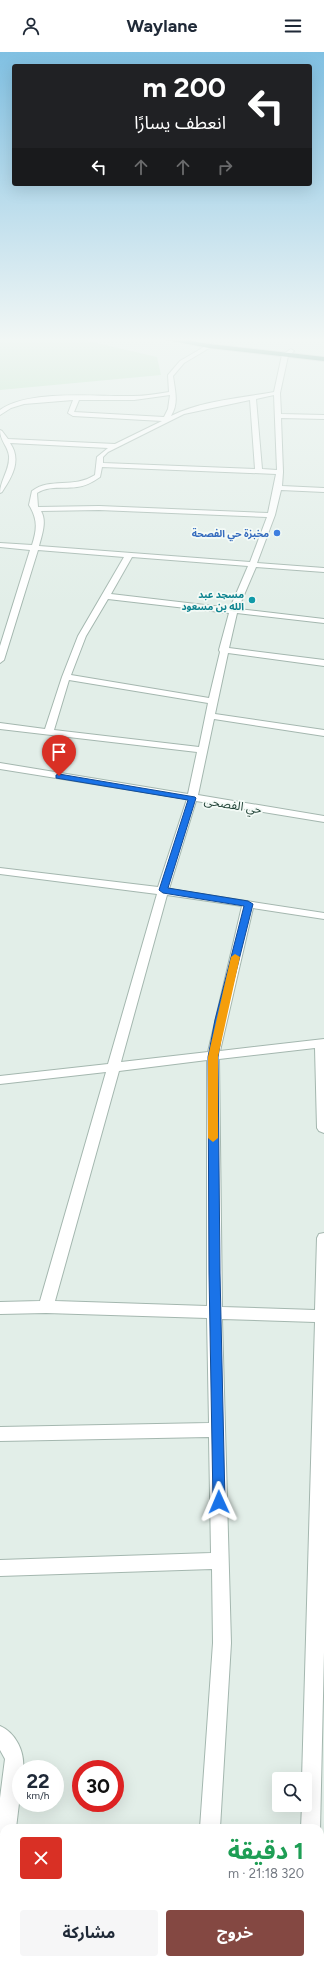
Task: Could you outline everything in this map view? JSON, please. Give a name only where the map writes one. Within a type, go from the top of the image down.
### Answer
[{"type":"street","points":[[0,660],[38,534],[40,521],[33,505],[34,492],[38,488],[78,485],[90,481],[98,476],[100,457],[106,451],[152,426]]},
{"type":"street","points":[[255,426],[259,471]]},
{"type":"street","points":[[46,1307],[163,890],[192,798],[223,650],[233,611],[253,564],[271,515],[278,488],[280,472],[278,426]]},
{"type":"street","points":[[0,432],[14,456],[12,465],[0,491]]},
{"type":"street","points":[[6,441],[115,446]]},
{"type":"street","points":[[98,465],[280,472]]},
{"type":"street","points":[[278,488],[324,490]]},
{"type":"street","points":[[36,509],[99,508],[271,515]]},
{"type":"street","points":[[0,545],[324,570]]},
{"type":"street","points":[[49,732],[66,676],[82,636],[130,554]]},
{"type":"street","points":[[106,596],[324,621]]},
{"type":"street","points":[[223,650],[324,663]]},
{"type":"street","points":[[66,676],[213,701]]},
{"type":"street","points":[[210,716],[324,733]]},
{"type":"street","points":[[0,726],[203,750]]},
{"type":"street","name":"حي الفصحى","points":[[0,766],[324,819]]},
{"type":"street","points":[[0,871],[89,880],[163,890],[324,916]]},
{"type":"street","points":[[210,1824],[222,1644],[215,1313],[213,1057],[220,1020],[248,904]]},
{"type":"street","points":[[0,1080],[213,1057],[322,1043],[324,1128]]},
{"type":"street","points":[[311,1824],[320,1571],[324,1238]]},
{"type":"street","points":[[0,1308],[46,1307],[322,1316]]},
{"type":"street","points":[[0,1434],[217,1430]]},
{"type":"street","points":[[0,1568],[220,1560]]},
{"type":"street","points":[[0,1736],[4,1738],[15,1758],[7,1824]]},
{"type":"slow traffic","points":[[213,1138],[213,1057],[235,957]]},
{"type":"place","name":"مخبزة حي الفصحة","points":[[277,533]]},
{"type":"place","name":"مسجد عبد الله بن مسعود","points":[[252,600]]},
{"type":"route","points":[[59,776],[192,798],[163,890],[248,904],[220,1020],[213,1057],[214,1273],[219,1502]]}]
